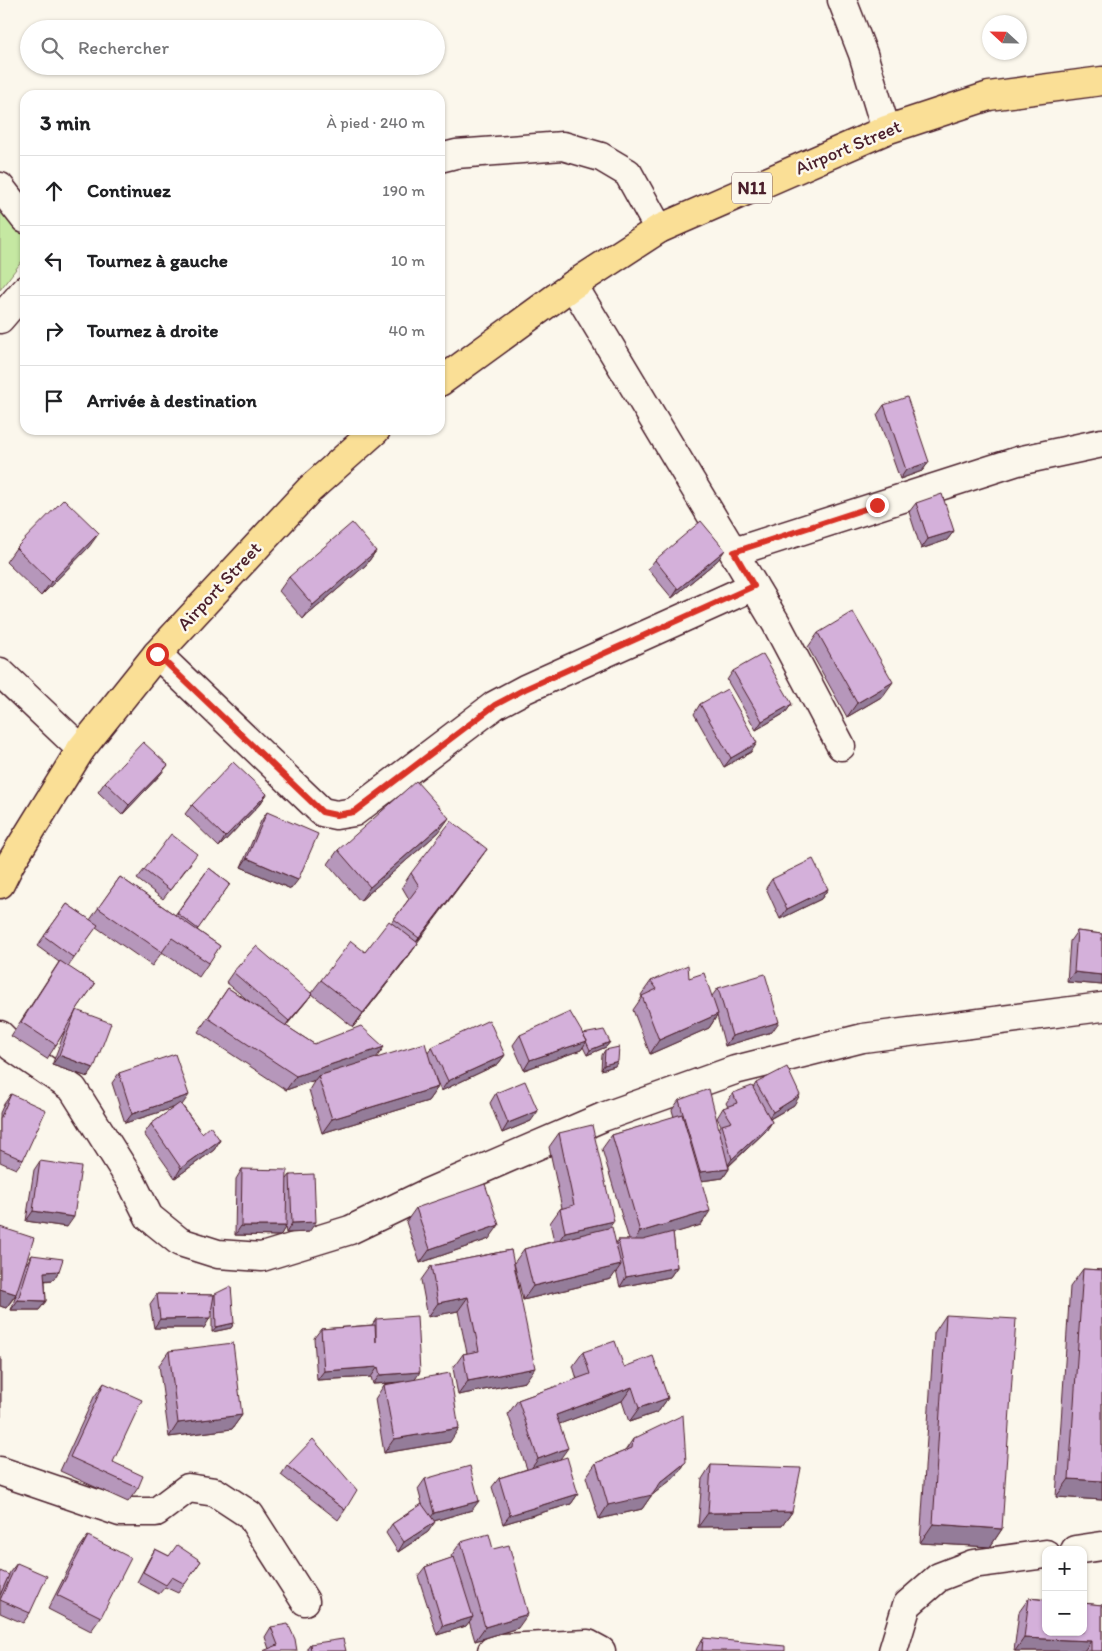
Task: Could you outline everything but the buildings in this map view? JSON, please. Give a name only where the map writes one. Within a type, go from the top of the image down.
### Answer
[{"type":"highway","name":"Airport Street","points":[[445,378],[573,285],[659,228],[886,130],[989,96],[1102,81]]},
{"type":"highway","name":"Airport Street","points":[[0,884],[10,864],[81,750],[157,654],[310,489],[370,435]]},
{"type":"street","points":[[842,0],[863,54],[886,130]]},
{"type":"street","points":[[445,157],[456,154],[563,146],[601,157],[628,173],[659,228]]},
{"type":"street","points":[[0,187],[20,212]]},
{"type":"street","points":[[573,285],[776,623],[841,746]]},
{"type":"street","points":[[0,319],[20,296]]},
{"type":"street","points":[[734,552],[1018,461],[1102,443]]},
{"type":"street","points":[[157,654],[322,812],[336,815],[354,812],[495,705],[525,689],[754,586]]},
{"type":"street","points":[[0,672],[81,750]]},
{"type":"street","points":[[0,1035],[12,1047],[73,1089],[131,1181],[149,1216],[180,1242],[218,1254],[262,1256],[350,1230],[427,1193],[603,1117],[735,1070],[863,1038],[1102,1007]]},
{"type":"street","points":[[0,1472],[120,1512],[156,1512],[188,1488],[215,1492],[250,1515],[305,1601]]},
{"type":"street","points":[[1087,1548],[1102,1546]]},
{"type":"street","points":[[893,1651],[907,1605],[939,1577],[973,1564],[1042,1555]]},
{"type":"street","points":[[492,1651],[501,1648],[588,1644],[601,1651]]},
{"type":"green space","points":[[0,192],[20,218],[20,264],[0,290]]},
{"type":"route","points":[[157,654],[322,812],[336,815],[354,812],[495,705],[525,689],[754,586],[734,552],[877,505]]}]
